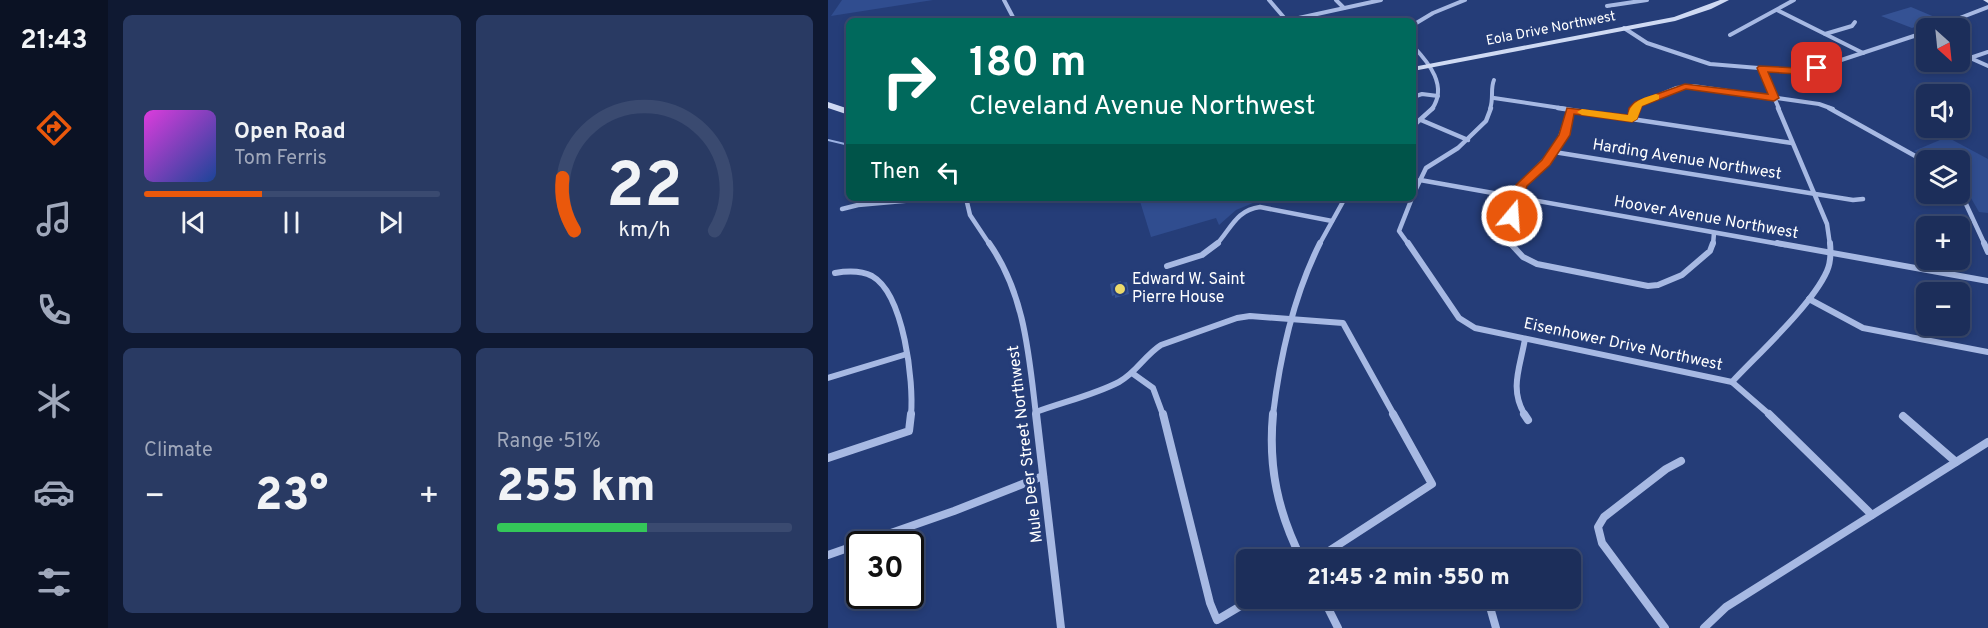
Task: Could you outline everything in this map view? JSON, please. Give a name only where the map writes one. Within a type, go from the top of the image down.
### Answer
[{"type":"main road","name":"Eola Drive Northwest","points":[[1416,68],[1693,14],[1726,0]]},
{"type":"main road","points":[[828,105],[846,111]]},
{"type":"street","points":[[1004,0],[1013,18]]},
{"type":"street","points":[[1269,0],[1284,18]]},
{"type":"street","points":[[1336,0],[1344,8]]},
{"type":"street","points":[[1299,18],[1381,0]]},
{"type":"street","points":[[1416,23],[1464,0]]},
{"type":"street","points":[[1607,6],[1647,0]]},
{"type":"street","points":[[1730,35],[1737,29],[1794,0]]},
{"type":"street","points":[[1960,18],[1988,7]]},
{"type":"street","points":[[1777,10],[1863,53]]},
{"type":"street","points":[[1824,34],[1852,26],[1855,22]]},
{"type":"street","points":[[1624,28],[1647,43],[1710,64],[1806,71],[1916,36]]},
{"type":"street","points":[[1416,50],[1430,66],[1439,83],[1438,96],[1416,124]]},
{"type":"street","points":[[1970,58],[1988,52]]},
{"type":"street","points":[[1970,58],[1988,66]]},
{"type":"street","points":[[1732,382],[1809,299],[1827,271],[1831,254],[1827,224],[1762,68]]},
{"type":"street","points":[[1494,80],[1492,85],[1494,98],[1792,143]]},
{"type":"street","points":[[1632,119],[1634,108],[1638,104],[1685,87],[1820,104],[1836,110],[1916,156]]},
{"type":"street","points":[[1416,96],[1422,94],[1438,96]]},
{"type":"street","name":"Eisenhower Drive Northwest","points":[[1416,188],[1426,168],[1468,140],[1486,121],[1494,98]]},
{"type":"street","points":[[1570,110],[1564,135],[1554,152],[1522,185],[1517,198],[1506,234],[1524,258],[1537,264],[1648,286],[1663,286],[1674,282],[1710,251],[1713,247],[1713,233]]},
{"type":"street","points":[[1421,120],[1468,140]]},
{"type":"street","name":"Harding Avenue Northwest","points":[[1554,152],[1853,200],[1863,199]]},
{"type":"street","name":"Hoover Avenue Northwest","points":[[1420,180],[1988,281]]},
{"type":"street","points":[[842,209],[890,201]]},
{"type":"street","name":"Mule Deer Street Northwest","points":[[966,201],[972,223],[999,258],[1015,296],[1027,339],[1061,628]]},
{"type":"street","points":[[1297,549],[1284,522],[1272,468],[1272,444],[1282,359],[1305,278],[1343,201]]},
{"type":"street","name":"Eisenhower Drive Northwest","points":[[1410,201],[1399,231],[1460,318],[1475,328],[1732,382],[1755,401],[1872,515]]},
{"type":"street","points":[[1966,204],[1988,252]]},
{"type":"street","points":[[1167,266],[1210,251],[1240,213],[1250,208],[1260,207],[1332,221]]},
{"type":"street","points":[[828,458],[909,431],[912,386],[907,354],[884,288],[868,274],[858,271],[835,273]]},
{"type":"street","points":[[1809,299],[1863,328],[1988,352]]},
{"type":"street","points":[[1036,412],[1119,382],[1132,373],[1150,352],[1161,345],[1237,318],[1250,315],[1343,323],[1432,484],[1332,549]]},
{"type":"street","points":[[1525,339],[1515,392],[1517,402],[1528,420]]},
{"type":"street","points":[[828,378],[907,354]]},
{"type":"street","points":[[1132,373],[1154,388],[1160,402],[1210,603],[1217,620],[1236,609]]},
{"type":"street","points":[[1903,416],[1956,462]]},
{"type":"street","points":[[1704,628],[1726,607],[1988,442]]},
{"type":"street","points":[[1665,628],[1602,543],[1598,527],[1604,517],[1666,469],[1681,461]]},
{"type":"street","points":[[828,555],[1042,476]]},
{"type":"street","points":[[1328,609],[1338,628]]},
{"type":"street","points":[[1491,609],[1496,628]]},
{"type":"shaded area","points":[[842,0],[933,0],[831,16]]},
{"type":"shaded area","points":[[1949,138],[1988,159],[1988,213],[1979,212],[1970,196],[1970,150],[1916,150]]},
{"type":"shaded area","points":[[1140,201],[1254,201],[1236,210],[1219,225],[1216,218],[1151,237]]},
{"type":"building","points":[[1911,7],[1937,18],[1916,18],[1916,26],[1912,28],[1881,16]]},
{"type":"building","name":"Edward W. Saint Pierre House","points":[[1121,281],[1121,283],[1127,282],[1129,294],[1115,298],[1115,295],[1112,296],[1110,284]]},
{"type":"waterway","points":[[828,140],[846,144]]},
{"type":"slow traffic","points":[[1582,112],[1632,119],[1634,108],[1638,104],[1656,97]]},
{"type":"place","name":"Edward W. Saint Pierre House","points":[[1120,289]]},
{"type":"route","points":[[1512,216],[1522,185],[1546,163],[1564,135],[1570,110],[1632,119],[1634,108],[1638,104],[1676,88],[1693,86],[1774,98],[1762,68],[1797,71],[1817,68]]}]
